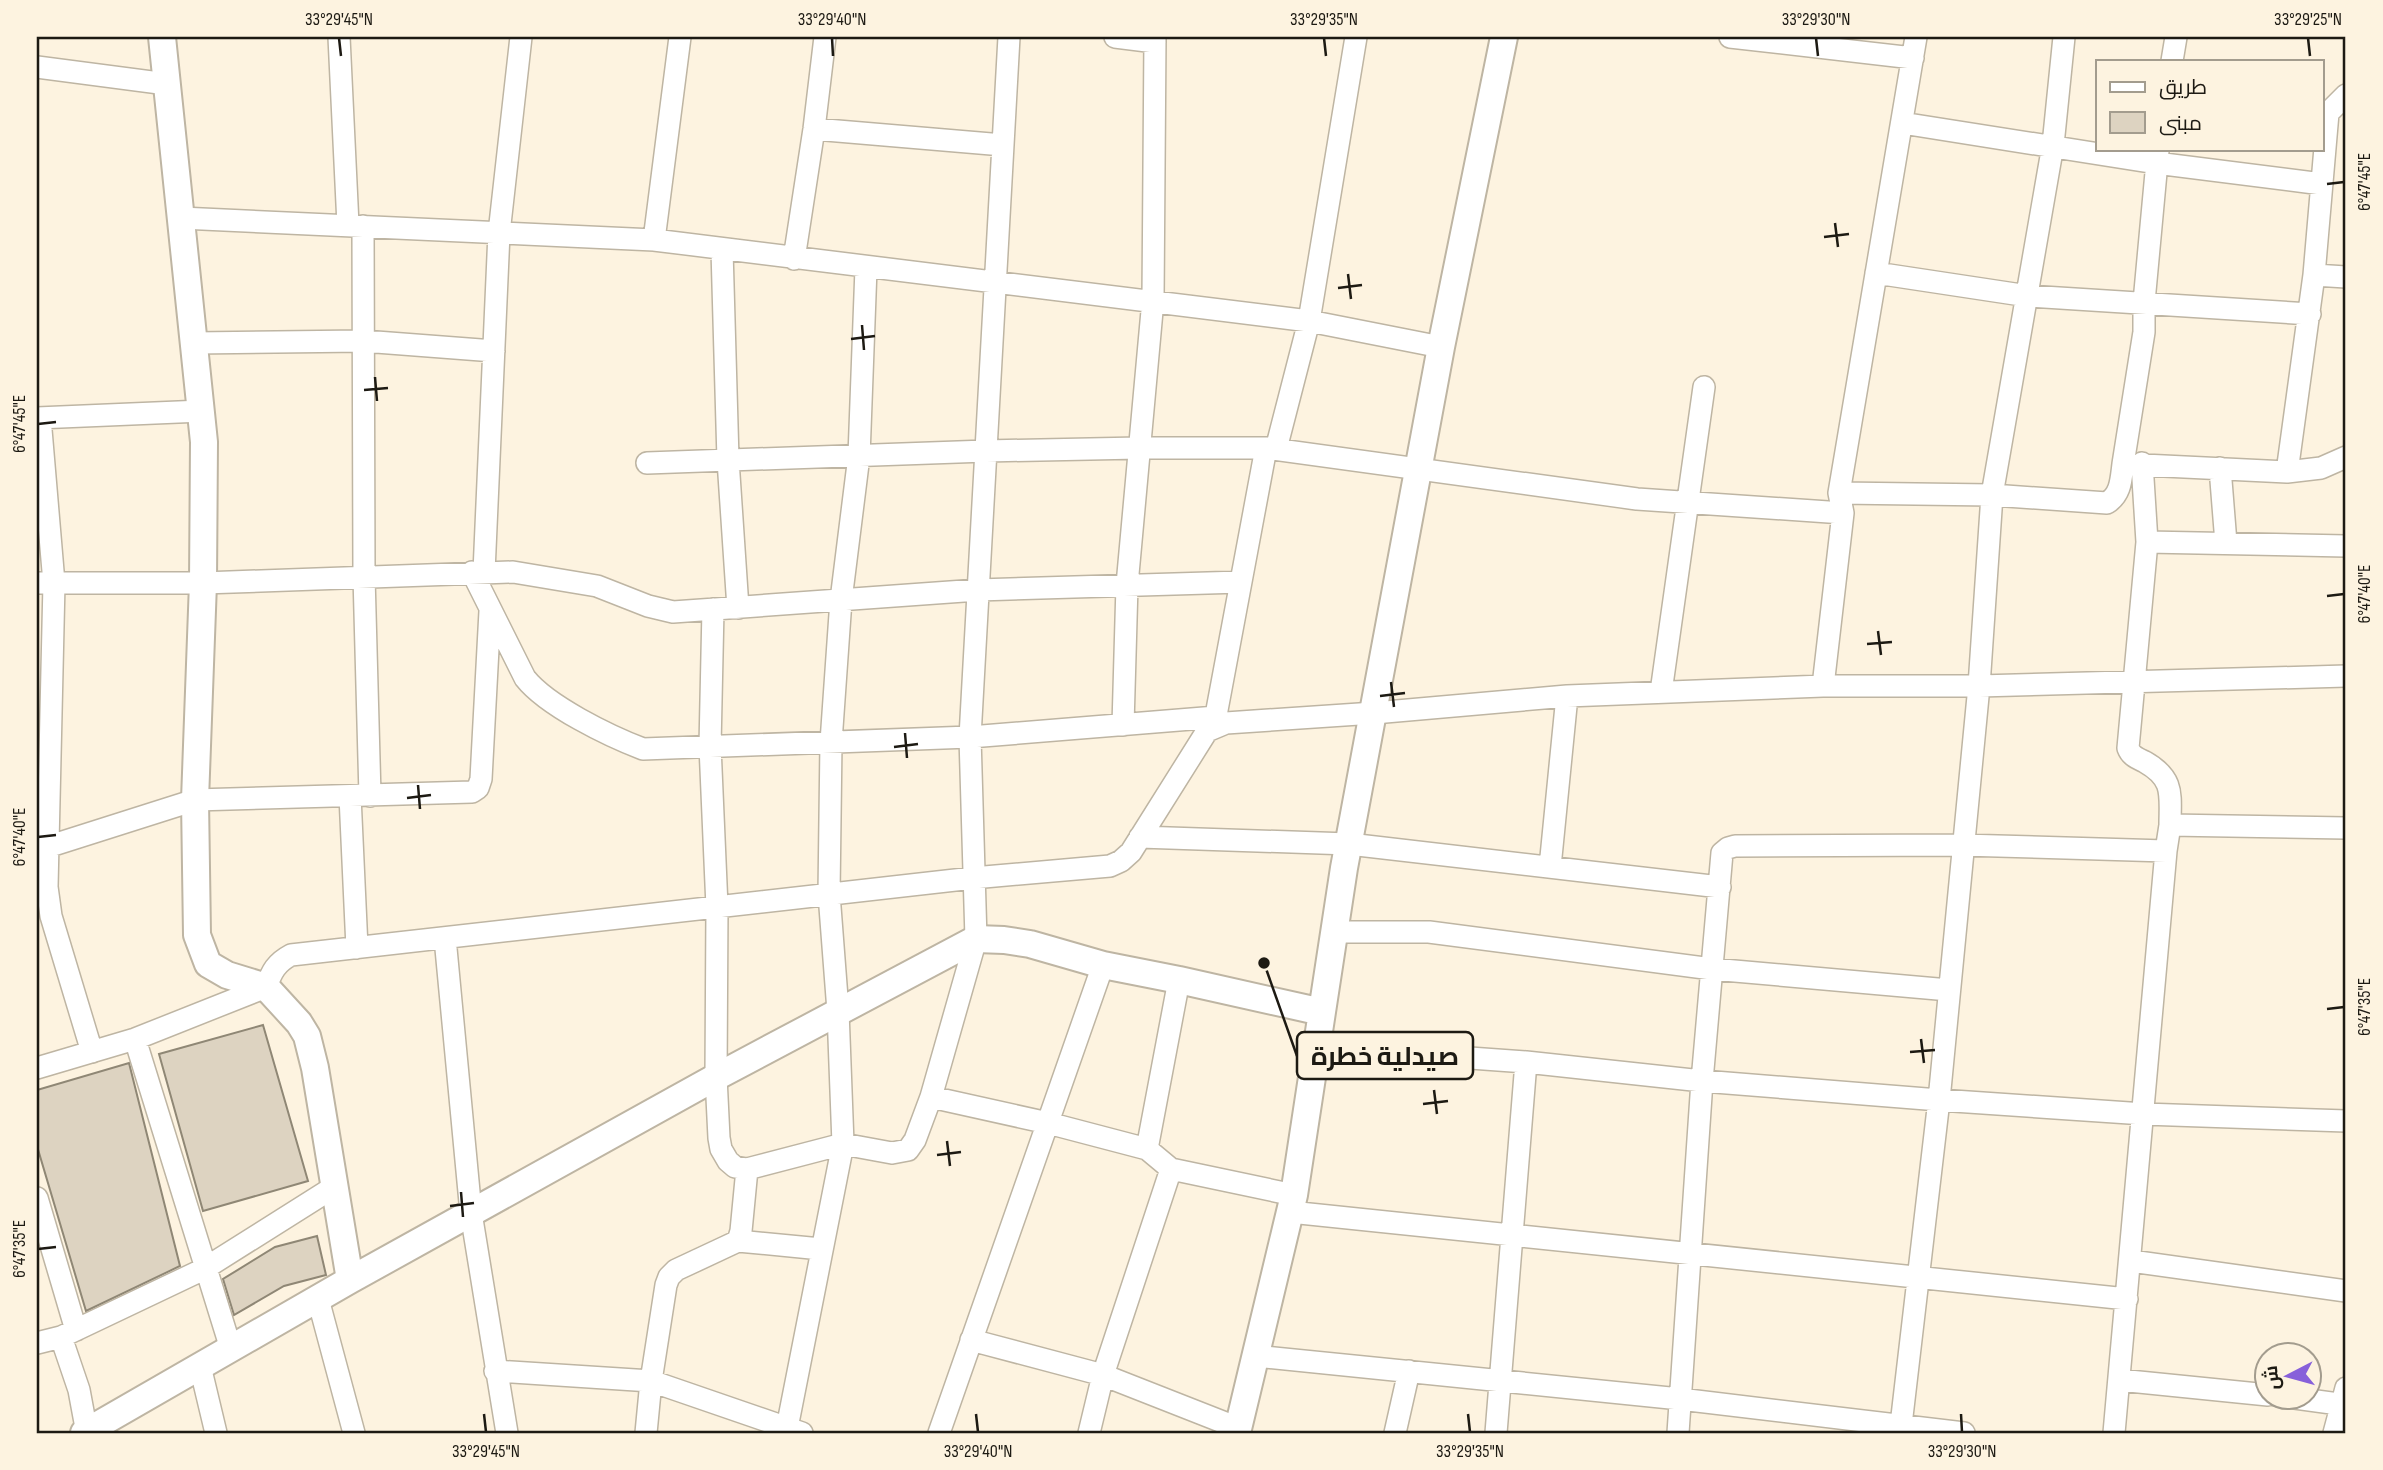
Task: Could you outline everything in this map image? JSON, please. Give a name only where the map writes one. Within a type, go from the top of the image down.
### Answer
[{"type":"street","points":[[162,37],[204,442],[203,583],[195,800],[197,935],[208,964],[216,970],[266,987],[299,1023],[307,1036],[315,1069],[350,1280]]},
{"type":"street","points":[[339,37],[356,225],[363,341],[364,576],[357,948]]},
{"type":"street","points":[[521,37],[499,233],[494,351],[478,572],[490,608],[525,678],[534,690],[617,738],[643,749],[970,737],[1123,725],[1226,723],[1374,713],[1567,695],[1823,686],[1979,686],[2346,677]]},
{"type":"street","points":[[654,240],[680,37]]},
{"type":"street","points":[[794,259],[825,37]]},
{"type":"street","points":[[713,610],[710,746],[717,907],[716,1077],[721,1149],[735,1167],[747,1169],[843,1144],[892,1153],[908,1150],[915,1140],[931,1097],[976,939],[970,737],[1009,37]]},
{"type":"street","points":[[1115,37],[1155,40],[1153,300],[1127,585],[1123,725]]},
{"type":"street","points":[[37,1068],[135,1039],[266,987],[272,970],[279,961],[291,955],[973,878],[1110,866],[1121,861],[1130,852],[1190,756],[1215,722],[1241,582],[1271,449],[1309,321],[1356,37]]},
{"type":"street","points":[[971,1340],[1103,1375],[1237,1431],[1292,1203],[1349,844],[1441,347],[1504,37]]},
{"type":"street","points":[[1730,37],[1914,47],[1841,503],[1823,686]]},
{"type":"street","points":[[1900,1425],[1919,1279],[1950,990],[1979,686],[1992,495],[2053,145],[2064,37]]},
{"type":"street","points":[[2172,60],[2176,37]]},
{"type":"street","points":[[37,67],[167,84]]},
{"type":"street","points":[[2287,472],[2310,314],[2322,184],[2337,114],[2346,95]]},
{"type":"street","points":[[1902,123],[2096,150]]},
{"type":"street","points":[[814,129],[1003,145]]},
{"type":"street","points":[[2100,150],[2157,156],[2322,184]]},
{"type":"street","points":[[2114,1433],[2170,825],[2170,792],[2165,777],[2160,771],[2131,754],[2128,748],[2147,542],[2133,463],[2157,156]]},
{"type":"street","points":[[181,218],[654,240],[1309,321],[1441,347]]},
{"type":"street","points":[[722,250],[728,460],[738,608]]},
{"type":"street","points":[[495,1371],[651,1381],[791,1432],[821,1249],[843,1144],[838,1011],[829,894],[831,742],[841,600],[859,456],[866,268]]},
{"type":"street","points":[[1876,272],[2028,296],[2310,314]]},
{"type":"street","points":[[2314,275],[2346,277]]},
{"type":"street","points":[[194,343],[363,341],[494,351]]},
{"type":"street","points":[[1661,692],[1704,387]]},
{"type":"street","points":[[92,1052],[44,918],[47,887],[44,836],[45,583],[38,418],[202,411]]},
{"type":"street","points":[[647,463],[986,451],[1271,449],[1637,499],[1841,503],[1992,495],[2107,503],[2115,498],[2133,463]]},
{"type":"street","points":[[2133,463],[2287,472],[2321,468],[2346,460]]},
{"type":"street","points":[[2220,468],[2227,543]]},
{"type":"street","points":[[2147,542],[2346,546]]},
{"type":"street","points":[[45,583],[203,583],[513,572],[597,586],[659,610],[673,612],[978,590],[1241,582]]},
{"type":"street","points":[[44,836],[195,800],[472,792],[478,788],[481,779],[490,608]]},
{"type":"street","points":[[1550,867],[1567,695]]},
{"type":"street","points":[[2170,825],[2346,828]]},
{"type":"street","points":[[1140,836],[1349,844],[1720,887]]},
{"type":"street","points":[[1678,1433],[1702,1081],[1723,853],[1731,846],[1962,845],[2166,851]]},
{"type":"street","points":[[1335,932],[1443,934],[1712,969],[1950,990]]},
{"type":"street","points":[[445,938],[471,1213],[507,1433]]},
{"type":"street","points":[[37,1198],[68,1334],[86,1433],[350,1280],[716,1077],[976,939],[1030,944],[1103,965],[1322,1012]]},
{"type":"street","points":[[939,1433],[1103,965]]},
{"type":"street","points":[[1147,1149],[1179,980]]},
{"type":"street","points":[[135,1039],[230,1349]]},
{"type":"street","points":[[1317,1048],[1526,1062],[1702,1081],[1939,1100],[2144,1114],[2346,1121]]},
{"type":"street","points":[[1496,1433],[1526,1062]]},
{"type":"street","points":[[931,1097],[1048,1123],[1147,1149],[1171,1169],[1292,1203],[1512,1234],[1690,1255],[2127,1299]]},
{"type":"street","points":[[738,1241],[747,1169]]},
{"type":"street","points":[[1088,1433],[1103,1375],[1171,1169]]},
{"type":"street","points":[[37,1343],[68,1334],[204,1269],[334,1187]]},
{"type":"street","points":[[646,1433],[651,1381],[669,1277],[676,1270],[738,1241],[821,1249]]},
{"type":"street","points":[[2131,1261],[2346,1291]]},
{"type":"street","points":[[318,1299],[354,1433]]},
{"type":"street","points":[[1255,1356],[1680,1399],[1862,1426],[1900,1425],[1964,1433]]},
{"type":"street","points":[[200,1366],[216,1433]]},
{"type":"street","points":[[1395,1433],[1409,1371]]},
{"type":"street","points":[[2119,1380],[2254,1394]]},
{"type":"street","points":[[2324,1398],[2345,1399],[2334,1433]]},
{"type":"building","points":[[263,1025],[308,1181],[203,1211],[159,1054]]},
{"type":"building","points":[[129,1063],[180,1266],[86,1311],[37,1146],[37,1090]]},
{"type":"building","points":[[317,1236],[326,1275],[284,1286],[234,1315],[223,1279],[275,1247]]},
{"type":"place","name":"صيدلية خطرة","points":[[1264,963]]}]
